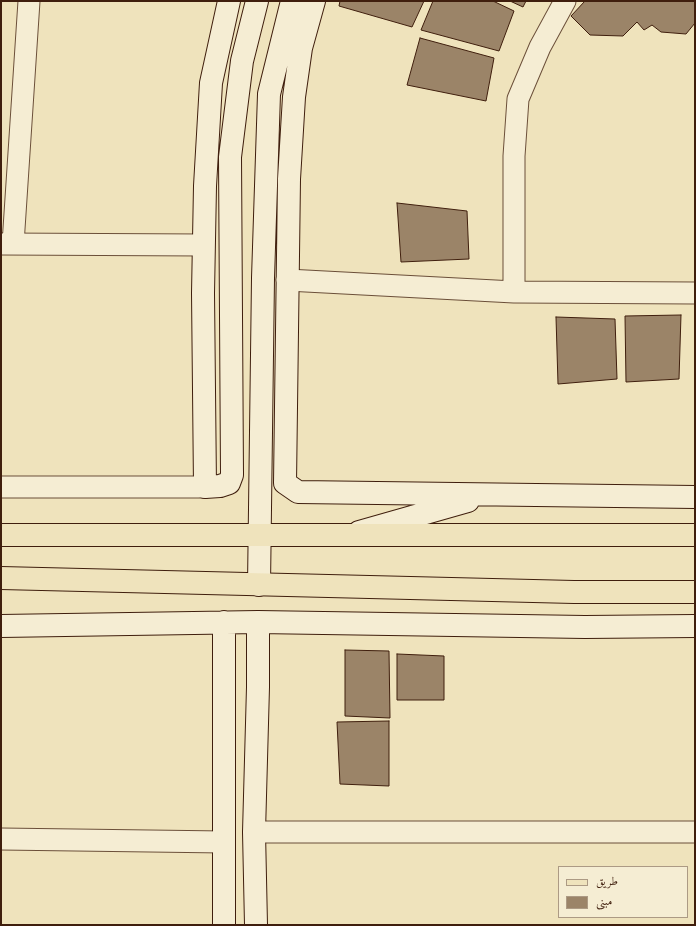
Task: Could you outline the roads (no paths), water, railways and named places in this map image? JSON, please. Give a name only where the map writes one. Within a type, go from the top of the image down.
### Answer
[{"type":"main road","points":[[229,1],[211,83],[205,186],[205,487],[224,484],[228,482],[232,475],[230,156],[242,62],[257,1]]},
{"type":"main road","points":[[259,585],[263,286],[269,94],[292,1]]},
{"type":"main road","points":[[314,1],[301,48],[294,97],[289,179],[285,483],[298,492],[695,497]]},
{"type":"main road","points":[[349,535],[492,494]]},
{"type":"main road","points":[[1,535],[695,535]]},
{"type":"main road","points":[[1,578],[574,592],[695,592]]},
{"type":"main road","points":[[224,622],[224,925]]},
{"type":"main road","points":[[1,626],[224,622],[585,627],[695,626]]},
{"type":"main road","points":[[256,925],[254,832],[258,687],[258,622]]},
{"type":"street","points":[[28,1],[7,244],[204,245]]},
{"type":"street","points":[[514,292],[514,156],[518,99],[540,46],[565,1]]},
{"type":"street","points":[[287,280],[514,292],[695,293]]},
{"type":"street","points":[[1,487],[205,487]]},
{"type":"street","points":[[254,832],[695,832]]},
{"type":"street","points":[[1,839],[224,842]]}]
